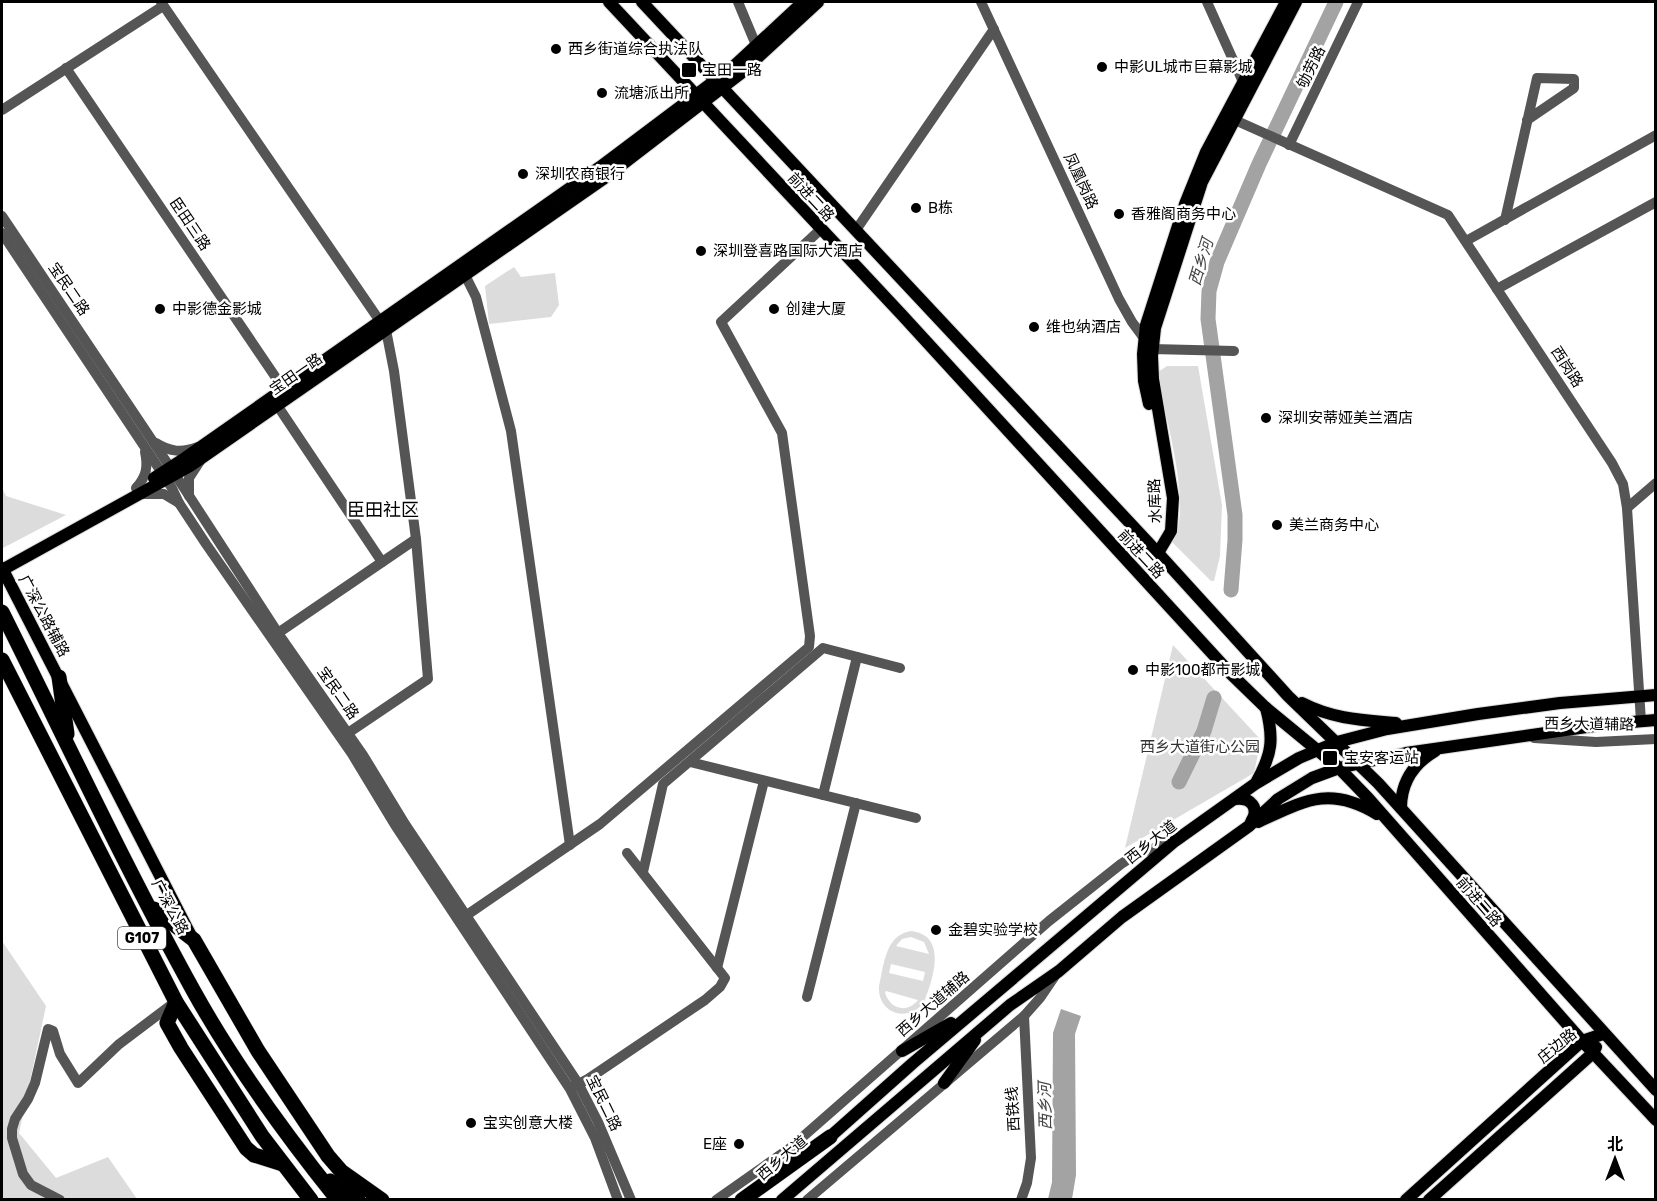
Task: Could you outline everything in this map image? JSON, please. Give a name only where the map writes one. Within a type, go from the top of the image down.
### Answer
[{"type":"highway","name":"广深公路","points":[[2,612],[147,904],[194,991],[216,1029],[279,1124],[338,1200]]},
{"type":"highway","name":"G107","points":[[2,660],[176,1002]]},
{"type":"highway","points":[[59,677],[69,746]]},
{"type":"highway","points":[[147,904],[194,940],[258,1051],[328,1156],[341,1171],[382,1200]]},
{"type":"highway","points":[[176,1002],[166,1023],[246,1148],[254,1155],[283,1164],[311,1200]]},
{"type":"highway","points":[[742,1200],[830,1137]]},
{"type":"highway","points":[[303,1156],[330,1181],[358,1200]]},
{"type":"highway","points":[[297,1183],[306,1200]]},
{"type":"main road","name":"前进二路","points":[[609,2],[1222,665],[1266,708],[1339,768],[1582,1041],[1656,1120]]},
{"type":"main road","name":"前进二路","points":[[642,2],[1158,553],[1288,696],[1359,763],[1401,808],[1656,1090]]},
{"type":"main road","name":"宝田一路","points":[[719,84],[756,45],[803,2]]},
{"type":"main road","name":"宝田一路","points":[[206,449],[462,270],[600,167],[699,99],[818,2]]},
{"type":"main road","name":"水库路","points":[[1158,553],[1171,531],[1173,498],[1149,344],[1202,182],[1243,82],[1286,2]]},
{"type":"main road","name":"水库路","points":[[1229,118],[1296,2]]},
{"type":"main road","name":"宝田一路","points":[[2,569],[168,473],[277,405],[286,393]]},
{"type":"main road","name":"宝田一路","points":[[2,561],[138,491]]},
{"type":"main road","name":"广深公路辅路","points":[[2,569],[176,910],[194,940]]},
{"type":"main road","name":"西乡大道","points":[[756,1200],[976,1009],[1175,841],[1235,798],[1299,758],[1337,742],[1387,729],[1560,704],[1656,695]]},
{"type":"main road","points":[[1288,696],[1325,714],[1343,718],[1417,724]]},
{"type":"main road","points":[[1256,784],[1271,745],[1266,708]]},
{"type":"main road","name":"西乡大道","points":[[782,1200],[986,1024],[1059,971],[1122,917],[1249,826],[1292,789],[1312,778],[1359,763],[1439,748],[1656,720]]},
{"type":"main road","points":[[1401,808],[1401,796],[1410,774],[1426,756],[1439,748]]},
{"type":"main road","points":[[1249,826],[1308,801],[1334,797],[1358,803],[1388,821]]},
{"type":"main road","points":[[1235,798],[1247,799],[1253,805],[1255,814],[1249,826]]},
{"type":"main road","points":[[902,1051],[976,1009]]},
{"type":"main road","points":[[944,1083],[986,1024]]},
{"type":"main road","name":"庄边路","points":[[1406,1200],[1582,1041],[1603,1034]]},
{"type":"main road","name":"庄边路","points":[[1429,1200],[1593,1053],[1603,1034]]},
{"type":"street","points":[[738,2],[756,45]]},
{"type":"street","name":"凤凰岗路","points":[[981,2],[1119,299],[1149,344]]},
{"type":"street","points":[[1207,2],[1243,82]]},
{"type":"street","name":"劬劳路","points":[[1289,145],[1358,2]]},
{"type":"street","points":[[2,111],[162,4],[383,325],[391,348],[416,539],[428,680],[348,733]]},
{"type":"street","points":[[856,230],[994,29]]},
{"type":"street","name":"臣田三路","points":[[66,69],[286,393]]},
{"type":"street","points":[[1505,220],[1527,120],[1537,78],[1574,79],[1574,88],[1527,120]]},
{"type":"street","name":"西岗路","points":[[1229,118],[1448,214],[1612,463],[1623,484],[1627,508],[1641,721]]},
{"type":"street","points":[[1466,242],[1656,135]]},
{"type":"street","points":[[1497,289],[1656,202]]},
{"type":"street","name":"宝民二路","points":[[2,216],[184,500],[352,754],[395,825],[462,918]]},
{"type":"street","points":[[462,918],[600,824],[809,647],[810,636],[782,433],[721,322],[821,229]]},
{"type":"street","name":"宝民二路","points":[[2,233],[116,395]]},
{"type":"street","points":[[462,270],[476,297],[511,431],[570,845]]},
{"type":"street","points":[[1149,344],[1173,350],[1234,351]]},
{"type":"street","points":[[277,405],[382,562]]},
{"type":"street","points":[[148,443],[173,451],[206,449],[189,478],[184,500],[164,494],[138,491],[147,468],[148,443]]},
{"type":"street","points":[[1627,508],[1656,483]]},
{"type":"street","name":"宝民二路","points":[[184,500],[348,733],[462,918],[598,1122],[631,1200]]},
{"type":"street","points":[[278,633],[416,539]]},
{"type":"street","points":[[643,872],[663,784],[823,648],[900,668]]},
{"type":"street","points":[[822,795],[857,657]]},
{"type":"street","name":"西乡大道辅路","points":[[1522,737],[1596,742],[1656,739]]},
{"type":"street","points":[[690,762],[916,818]]},
{"type":"street","points":[[717,968],[764,781]]},
{"type":"street","points":[[807,997],[856,803]]},
{"type":"street","name":"西乡大道辅路","points":[[716,1200],[790,1148],[1049,921],[1121,864],[1135,855],[1175,841]]},
{"type":"street","points":[[574,1086],[588,1079],[705,1000],[720,987],[725,978],[627,853]]},
{"type":"street","points":[[807,1200],[1024,1016],[1040,999],[1059,971]]},
{"type":"street","points":[[60,1200],[31,1185],[23,1174],[12,1138],[15,1119],[35,1083],[48,1029],[53,1031],[60,1054],[78,1083],[118,1045],[176,1002]]},
{"type":"street","name":"西铁线","points":[[1021,1200],[1027,1183],[1031,1158],[1024,1016]]},
{"type":"street","name":"宝民二路","points":[[574,1086],[618,1200]]},
{"type":"green space","points":[[514,267],[521,277],[555,273],[559,305],[551,317],[489,324],[485,286]]},
{"type":"green space","points":[[1167,366],[1198,366],[1222,505],[1220,556],[1214,581],[1211,581],[1172,542],[1178,528],[1179,486],[1176,462],[1157,377],[1158,372]]},
{"type":"green space","points":[[2,488],[6,496],[66,515],[3,548]]},
{"type":"green space","name":"西乡大道街心公园","points":[[1173,645],[1261,740],[1254,773],[1125,848]]},
{"type":"green space","points":[[911,931],[923,934],[934,949],[935,959],[931,982],[924,1002],[910,1013],[902,1014],[888,1009],[883,1003],[879,986],[887,952],[896,938]],"holes":[[[911,937],[924,942],[929,954],[896,946],[902,939]],[[891,964],[925,972],[923,981],[889,973]],[[886,991],[918,1000],[909,1007],[899,1008],[887,998]]]},
{"type":"green space","points":[[2,941],[46,1006],[19,1133],[56,1178],[108,1157],[137,1199],[2,1200]]},
{"type":"shaded area","points":[[1061,1009],[1081,1016],[1075,1034],[1076,1175],[1072,1199],[1048,1199],[1052,1182],[1053,1033]]},
{"type":"waterway","name":"西乡河","points":[[1231,590],[1235,515],[1208,319],[1209,291],[1217,262],[1259,164],[1336,2]]},
{"type":"waterway","name":"西乡河","points":[[1179,782],[1204,731],[1214,698]]},
{"type":"place","name":"西乡街道综合执法队","points":[[556,49]]},
{"type":"place","name":"中影UL城市巨幕影城","points":[[1102,67]]},
{"type":"place","name":"宝田一路","points":[[689,70]]},
{"type":"place","name":"流塘派出所","points":[[602,93]]},
{"type":"place","name":"深圳农商银行","points":[[523,174]]},
{"type":"place","name":"B栋","points":[[916,208]]},
{"type":"place","name":"香雅阁商务中心","points":[[1119,214]]},
{"type":"place","name":"深圳登喜路国际大酒店","points":[[701,251]]},
{"type":"place","name":"中影德金影城","points":[[160,309]]},
{"type":"place","name":"创建大厦","points":[[774,309]]},
{"type":"place","name":"维也纳酒店","points":[[1034,327]]},
{"type":"place","name":"深圳安蒂娅美兰酒店","points":[[1266,418]]},
{"type":"place","name":"美兰商务中心","points":[[1277,525]]},
{"type":"place","name":"中影100都市影城","points":[[1133,670]]},
{"type":"place","name":"宝安客运站","points":[[1330,758]]},
{"type":"place","name":"金碧实验学校","points":[[936,930]]},
{"type":"place","name":"宝实创意大楼","points":[[471,1123]]},
{"type":"place","name":"E座","points":[[739,1144]]},
{"type":"district","name":"臣田社区","points":[[383,510]]}]
